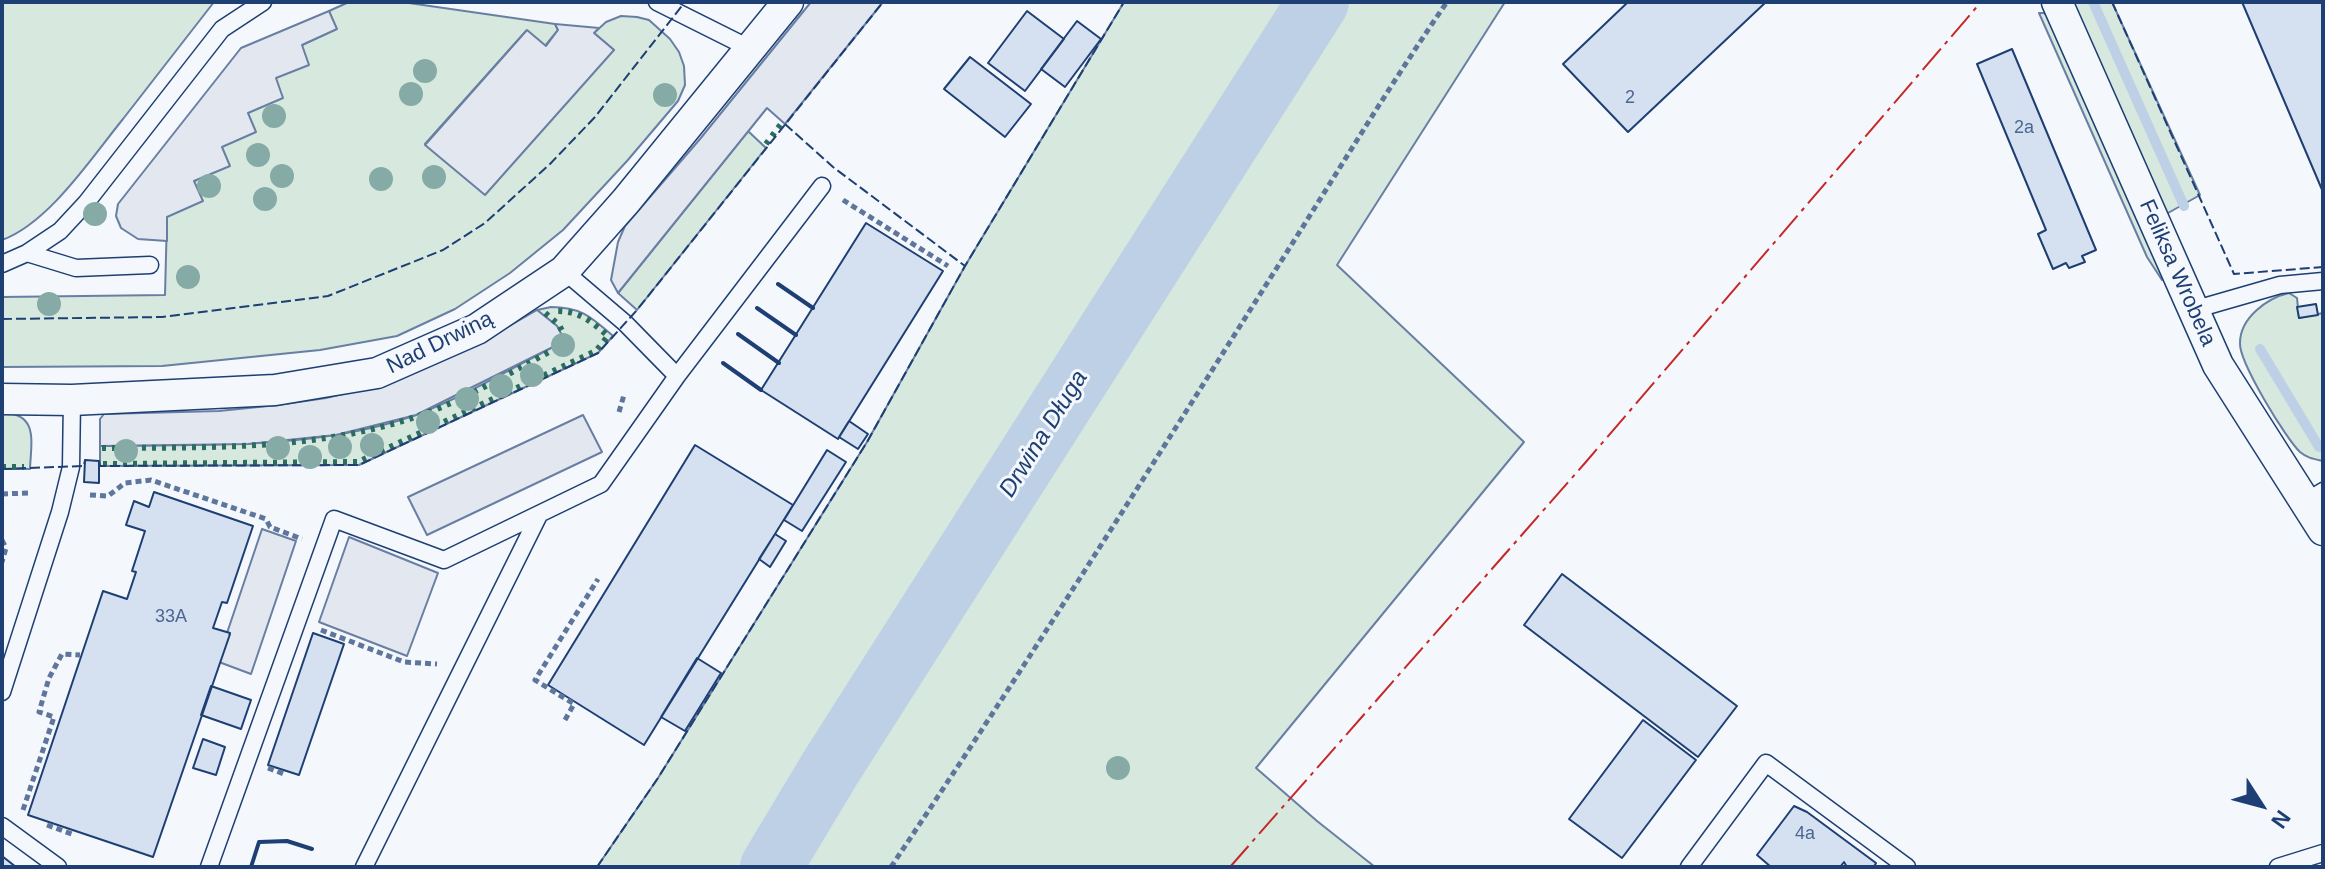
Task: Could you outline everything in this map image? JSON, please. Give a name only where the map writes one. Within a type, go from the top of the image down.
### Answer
[{"type":"street","name":"Nad Drwiną","points":[[2,399],[72,400],[275,390],[377,373],[477,329],[564,271],[626,201],[788,2]]},
{"type":"street","name":"Feliksa Wrobela","points":[[2057,2],[2218,365],[2314,497],[2323,530]]},
{"type":"lane","points":[[2,264],[27,253],[60,231],[86,203],[244,2]]},
{"type":"lane","points":[[222,29],[263,2]]},
{"type":"lane","points":[[657,2],[751,49]]},
{"type":"lane","points":[[209,867],[334,519],[444,560],[601,484],[677,376],[822,186]]},
{"type":"lane","points":[[27,253],[76,268],[150,265]]},
{"type":"lane","points":[[564,271],[625,323],[677,376]]},
{"type":"lane","points":[[2193,310],[2280,285],[2323,281]]},
{"type":"lane","points":[[2,692],[60,512],[71,467],[72,400]]},
{"type":"lane","points":[[364,867],[539,515]]},
{"type":"lane","points":[[1689,867],[1766,763],[1907,867]]},
{"type":"lane","points":[[2,826],[58,867]]},
{"type":"lane","points":[[2278,867],[2323,853]]},
{"type":"path","points":[[891,867],[1068,597],[1401,68],[1447,2]]},
{"type":"path","points":[[615,425],[624,395]]},
{"type":"path","points":[[81,495],[108,496],[125,483],[151,480],[266,519],[270,527],[302,538],[297,553]]},
{"type":"path","points":[[2,494],[28,493]]},
{"type":"path","points":[[2,540],[6,548],[2,562]]},
{"type":"path","points":[[565,720],[574,704],[535,680],[598,579]]},
{"type":"path","points":[[312,627],[404,662],[464,666]]},
{"type":"path","points":[[21,815],[54,717],[39,712],[49,678],[62,654],[80,655]]},
{"type":"path","points":[[34,820],[72,834]]},
{"type":"shaded area","points":[[2,2],[214,2],[98,152],[53,204],[19,231],[2,240]]},
{"type":"shaded area","points":[[349,2],[402,2],[555,24],[558,30],[545,46],[526,31],[425,144],[614,50],[594,33],[606,22],[621,16],[649,20],[670,39],[684,66],[685,85],[678,101],[563,230],[510,273],[455,309],[397,336],[320,350],[162,366],[2,367],[2,297],[165,295],[167,217],[302,45],[336,29],[329,11]]},
{"type":"shaded area","points":[[811,2],[883,2],[785,124],[767,108],[618,293],[611,280],[618,242],[625,226]]},
{"type":"shaded area","points":[[1124,2],[1505,2],[1337,265],[1524,442],[1256,768],[1375,867],[597,867],[658,778],[867,442],[965,266]]},
{"type":"shaded area","points":[[2070,2],[2112,2],[2200,195],[2168,213],[2161,212]]},
{"type":"shaded area","points":[[329,11],[337,29],[302,45],[309,65],[276,78],[283,98],[248,113],[256,132],[222,147],[230,166],[194,181],[203,201],[167,217],[167,241],[138,239],[121,228],[116,216],[118,204],[241,48]]},
{"type":"shaded area","points":[[2039,13],[2050,18],[2164,275],[2162,280],[2147,257]]},
{"type":"shaded area","points":[[555,24],[599,28],[594,33],[614,50],[485,195],[425,145],[527,30],[546,46],[558,30]]},
{"type":"shaded area","points":[[748,131],[766,148],[637,310],[618,293]]},
{"type":"shaded area","points":[[2289,293],[2297,298],[2299,318],[2323,313],[2323,461],[2305,456],[2293,444],[2264,400],[2242,353],[2241,334],[2256,310],[2272,299]]},
{"type":"shaded area","points":[[551,307],[585,314],[613,336],[598,353],[359,465],[100,466],[100,446],[220,445],[300,440],[378,426],[416,415],[472,390],[564,341],[557,326],[537,310]]},
{"type":"shaded area","points":[[537,310],[557,326],[565,341],[416,415],[336,435],[248,444],[100,446],[100,419],[104,414],[219,411],[278,405],[376,386],[478,344]]},
{"type":"shaded area","points":[[2,413],[14,414],[27,424],[31,439],[30,469],[2,469]]},
{"type":"shaded area","points":[[583,415],[602,452],[427,535],[408,497]]},
{"type":"shaded area","points":[[262,529],[296,541],[251,674],[219,662]]},
{"type":"shaded area","points":[[349,537],[438,573],[407,656],[319,622]]},
{"type":"building","points":[[1628,2],[1766,2],[1628,132],[1563,64]]},
{"type":"building","points":[[2242,2],[2323,2],[2323,192]]},
{"type":"building","points":[[1027,11],[1064,39],[1025,91],[988,63]]},
{"type":"building","points":[[1077,21],[1101,39],[1065,87],[1041,69]]},
{"type":"building","points":[[2012,49],[2096,250],[2082,256],[2085,262],[2069,268],[2066,263],[2053,269],[2038,234],[2046,230],[1977,64]]},
{"type":"building","points":[[970,57],[1031,104],[1005,137],[944,89]]},
{"type":"building","points":[[866,223],[943,271],[838,439],[761,390]]},
{"type":"building","points":[[2316,304],[2318,315],[2299,318],[2297,307]]},
{"type":"building","points":[[849,421],[868,434],[858,449],[839,437]]},
{"type":"building","points":[[695,445],[793,505],[644,745],[548,685]]},
{"type":"building","points":[[827,450],[846,462],[802,531],[784,520]]},
{"type":"building","points":[[85,460],[99,461],[99,483],[84,482]]},
{"type":"building","points":[[154,492],[253,526],[227,603],[222,602],[213,628],[230,633],[229,637],[153,857],[28,815],[103,591],[127,599],[145,531],[126,525],[134,501],[149,507]]},
{"type":"building","points":[[775,534],[786,541],[770,567],[759,559]]},
{"type":"building","points":[[1562,574],[1737,706],[1698,757],[1524,625]]},
{"type":"building","points":[[313,633],[344,644],[299,775],[268,765]]},
{"type":"building","points":[[697,658],[721,673],[685,731],[661,717]]},
{"type":"building","points":[[211,686],[251,700],[241,729],[201,715]]},
{"type":"building","points":[[1643,720],[1696,760],[1622,858],[1569,819]]},
{"type":"building","points":[[203,739],[225,747],[216,775],[193,768]]},
{"type":"building","points":[[1794,806],[1807,812],[1876,863],[1874,867],[1847,867],[1844,862],[1840,867],[1771,867],[1757,855]]},
{"type":"building","points":[[2,856],[16,867],[2,867]]},
{"type":"waterway","name":"Drwina Długa","points":[[771,867],[831,767],[1318,2]]},
{"type":"waterway","points":[[2093,2],[2184,206]]},
{"type":"waterway","points":[[2260,349],[2319,447]]},
{"type":"hedge","points":[[766,144],[781,124]]},
{"type":"hedge","points":[[103,464],[358,462],[596,351],[608,336],[579,315],[557,311]]},
{"type":"hedge","points":[[102,448],[260,445],[338,436],[415,417],[473,392],[568,342],[559,325],[544,312]]},
{"type":"hedge","points":[[2,467],[24,467]]},
{"type":"fence","points":[[2,319],[162,317],[328,296],[443,250],[485,223],[550,164],[595,117],[685,2]]},
{"type":"fence","points":[[99,462],[100,466],[359,465],[598,353],[637,310],[883,2]]},
{"type":"fence","points":[[597,867],[658,778],[867,442],[965,266],[1124,2]]},
{"type":"fence","points":[[2112,2],[2234,274],[2323,267]]},
{"type":"fence","points":[[785,124],[833,167],[965,266]]},
{"type":"fence","points":[[2,469],[84,466],[85,460]]},
{"type":"wall","points":[[778,284],[813,308]]},
{"type":"wall","points":[[757,308],[796,335]]},
{"type":"wall","points":[[738,334],[779,363]]},
{"type":"wall","points":[[723,363],[761,390]]},
{"type":"wall","points":[[251,867],[259,842],[287,841],[312,849]]},
{"type":"power","points":[[1230,867],[1585,463],[1981,2]]}]
